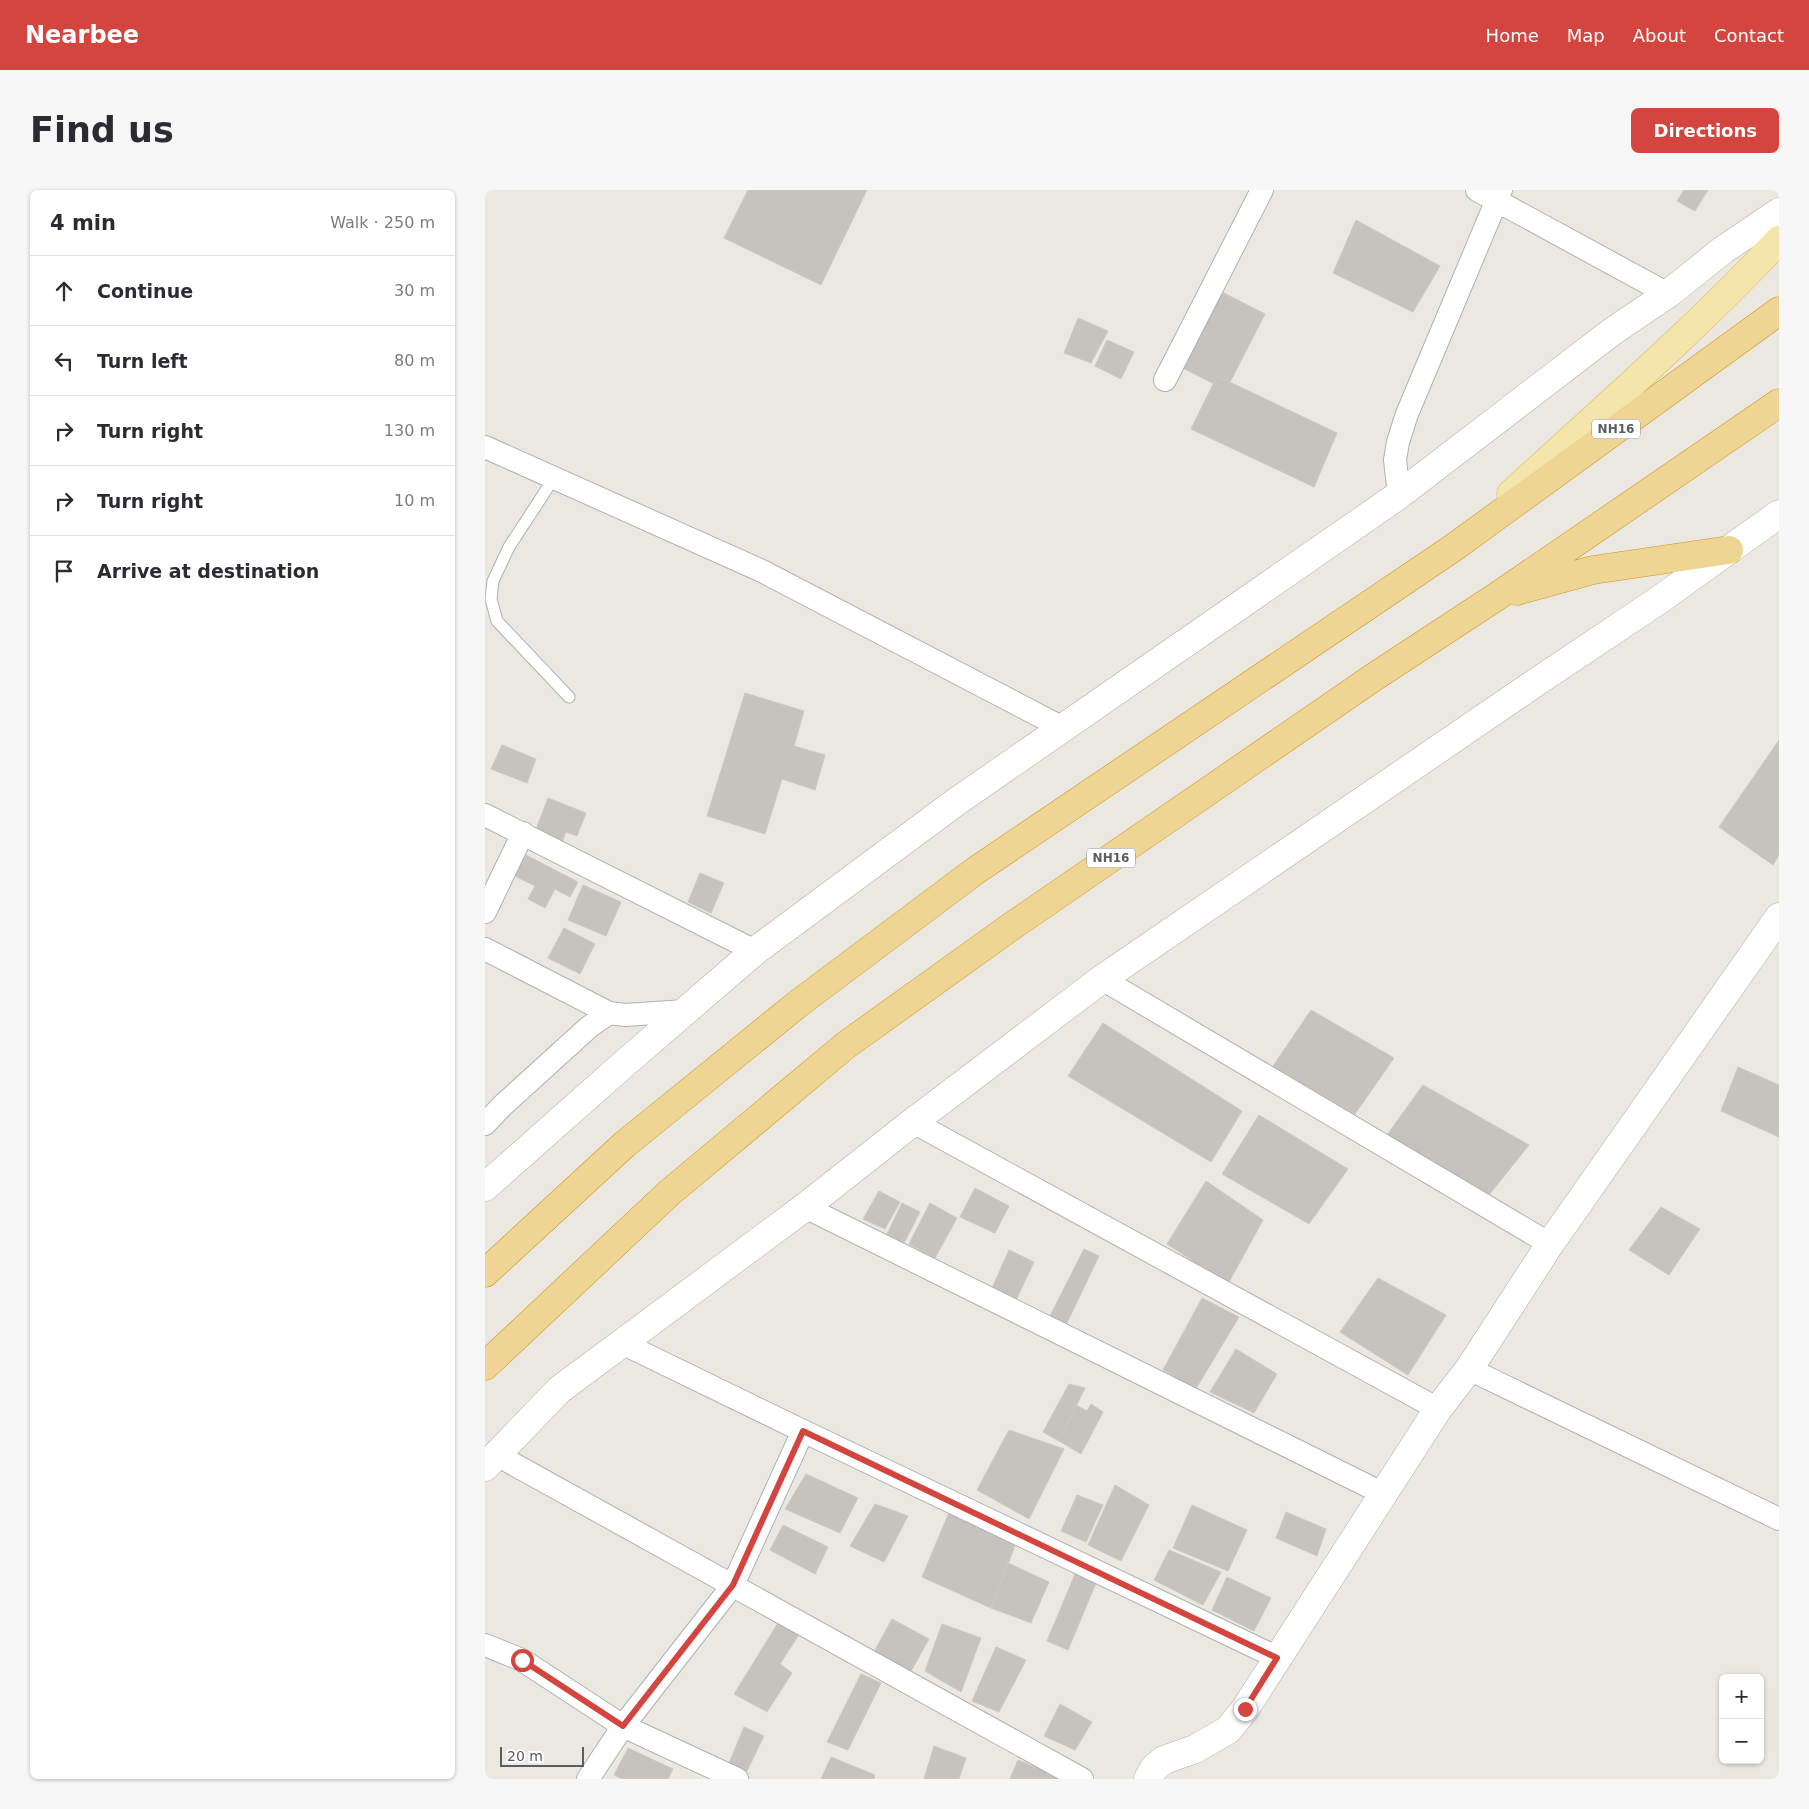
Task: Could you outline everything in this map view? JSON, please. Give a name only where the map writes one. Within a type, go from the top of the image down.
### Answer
[{"type":"highway","name":"NH16","points":[[485,1273],[625,1144],[799,1003],[967,876],[1453,548],[1779,311]]},
{"type":"highway","name":"NH16","points":[[485,1366],[669,1193],[845,1045],[1012,926],[1316,716],[1495,597],[1779,403]]},
{"type":"highway","points":[[1495,597],[1593,570],[1729,550]]},
{"type":"main road","points":[[1453,548],[1684,335],[1779,240]]},
{"type":"street","points":[[1165,380],[1262,190]]},
{"type":"street","points":[[1399,495],[1395,460],[1398,442],[1491,193],[1668,294]]},
{"type":"street","points":[[485,1187],[755,951],[956,802],[1399,495],[1613,331],[1668,294],[1723,250],[1779,212]]},
{"type":"street","points":[[485,447],[761,571],[1063,728]]},
{"type":"street","points":[[1082,1779],[733,1585],[491,1461],[559,1390],[805,1207],[913,1122],[1102,979],[1659,600],[1779,514]]},
{"type":"street","points":[[485,815],[755,951]]},
{"type":"street","points":[[485,912],[523,833]]},
{"type":"street","points":[[1148,1779],[1154,1768],[1164,1760],[1195,1749],[1228,1730],[1245,1709],[1438,1409],[1469,1369],[1551,1244],[1779,917]]},
{"type":"street","points":[[485,948],[609,1013],[625,1015],[685,1011]]},
{"type":"street","points":[[1102,979],[1551,1244]]},
{"type":"street","points":[[485,1124],[501,1106],[589,1027],[609,1013]]},
{"type":"street","points":[[913,1122],[1438,1409]]},
{"type":"street","points":[[805,1207],[1384,1494]]},
{"type":"street","points":[[622,1343],[1277,1658]]},
{"type":"street","points":[[1469,1369],[1779,1519]]},
{"type":"street","points":[[588,1779],[623,1726],[733,1585],[803,1431]]},
{"type":"street","points":[[485,1645],[522,1660],[623,1726],[737,1779]]},
{"type":"lane","points":[[554,478],[509,547],[493,581],[491,599],[497,621],[569,696]]},
{"type":"building","points":[[748,190],[867,190],[821,285],[724,238]]},
{"type":"building","points":[[1684,190],[1708,190],[1695,211],[1677,201]]},
{"type":"building","points":[[1356,220],[1440,266],[1413,312],[1333,273]]},
{"type":"building","points":[[1216,289],[1265,314],[1226,390],[1177,365]]},
{"type":"building","points":[[1078,318],[1108,331],[1091,363],[1064,353]]},
{"type":"building","points":[[1107,340],[1134,352],[1121,379],[1095,366]]},
{"type":"building","points":[[1217,376],[1337,433],[1314,487],[1191,429]]},
{"type":"building","points":[[745,693],[804,711],[794,746],[825,755],[815,790],[782,779],[765,834],[707,816]]},
{"type":"building","points":[[1779,740],[1779,855],[1773,865],[1719,827]]},
{"type":"building","points":[[502,745],[536,759],[527,783],[491,769]]},
{"type":"building","points":[[548,798],[586,813],[577,836],[566,832],[562,842],[535,832]]},
{"type":"building","points":[[526,855],[578,882],[570,897],[555,889],[545,908],[528,899],[535,886],[515,876]]},
{"type":"building","points":[[700,873],[724,883],[711,913],[688,902]]},
{"type":"building","points":[[583,885],[621,902],[606,936],[568,920]]},
{"type":"building","points":[[564,928],[595,944],[580,974],[548,958]]},
{"type":"building","points":[[1311,1010],[1394,1058],[1355,1114],[1271,1069]]},
{"type":"building","points":[[1103,1023],[1242,1111],[1211,1162],[1068,1076]]},
{"type":"building","points":[[1738,1067],[1779,1085],[1779,1137],[1721,1111]]},
{"type":"building","points":[[1423,1085],[1529,1145],[1485,1200],[1384,1139]]},
{"type":"building","points":[[1259,1115],[1348,1169],[1309,1224],[1222,1174]]},
{"type":"building","points":[[1206,1181],[1263,1220],[1228,1284],[1167,1244]]},
{"type":"building","points":[[975,1188],[1009,1206],[995,1233],[960,1217]]},
{"type":"building","points":[[879,1191],[900,1202],[885,1229],[863,1219]]},
{"type":"building","points":[[902,1203],[920,1212],[904,1243],[887,1234]]},
{"type":"building","points":[[930,1203],[957,1218],[935,1258],[909,1244]]},
{"type":"building","points":[[1661,1207],[1700,1229],[1669,1275],[1629,1250]]},
{"type":"building","points":[[1084,1249],[1099,1256],[1066,1325],[1050,1316]]},
{"type":"building","points":[[1009,1250],[1034,1262],[1015,1302],[992,1288]]},
{"type":"building","points":[[1378,1278],[1446,1315],[1408,1375],[1340,1332]]},
{"type":"building","points":[[1202,1298],[1239,1317],[1194,1392],[1173,1383],[1177,1378],[1163,1370]]},
{"type":"building","points":[[1236,1349],[1277,1374],[1254,1413],[1210,1392]]},
{"type":"building","points":[[1069,1384],[1085,1388],[1059,1441],[1043,1432]]},
{"type":"building","points":[[1091,1404],[1103,1412],[1081,1454],[1059,1441],[1076,1405],[1087,1411]]},
{"type":"building","points":[[1009,1430],[1064,1449],[1029,1519],[977,1490]]},
{"type":"building","points":[[806,1474],[858,1498],[840,1533],[785,1509]]},
{"type":"building","points":[[1115,1485],[1149,1505],[1121,1561],[1088,1545]]},
{"type":"building","points":[[1077,1495],[1103,1505],[1086,1542],[1061,1531]]},
{"type":"building","points":[[875,1504],[908,1516],[884,1562],[850,1546]]},
{"type":"building","points":[[952,1505],[1018,1538],[991,1608],[922,1577]]},
{"type":"building","points":[[1192,1505],[1247,1530],[1228,1571],[1173,1548]]},
{"type":"building","points":[[1286,1512],[1326,1529],[1317,1556],[1276,1538]]},
{"type":"building","points":[[783,1525],[828,1547],[815,1574],[770,1550]]},
{"type":"building","points":[[1169,1550],[1221,1572],[1203,1605],[1154,1580]]},
{"type":"building","points":[[1008,1563],[1049,1582],[1031,1623],[991,1608]]},
{"type":"building","points":[[1075,1574],[1096,1583],[1068,1650],[1047,1641]]},
{"type":"building","points":[[1227,1577],[1271,1598],[1254,1631],[1212,1610]]},
{"type":"building","points":[[892,1619],[929,1639],[910,1673],[873,1654]]},
{"type":"building","points":[[778,1623],[802,1630],[780,1664],[792,1673],[767,1712],[734,1694]]},
{"type":"building","points":[[942,1624],[981,1638],[961,1692],[925,1671]]},
{"type":"building","points":[[996,1647],[1026,1660],[999,1712],[972,1701]]},
{"type":"building","points":[[861,1674],[881,1683],[848,1750],[827,1742]]},
{"type":"building","points":[[1060,1704],[1092,1722],[1075,1750],[1044,1736]]},
{"type":"building","points":[[744,1727],[764,1736],[746,1773],[729,1763]]},
{"type":"building","points":[[934,1746],[966,1758],[959,1779],[924,1779]]},
{"type":"building","points":[[628,1748],[673,1769],[668,1779],[623,1779],[614,1775]]},
{"type":"building","points":[[831,1757],[875,1775],[874,1779],[821,1779]]},
{"type":"building","points":[[1018,1760],[1064,1779],[1010,1779]]},
{"type":"route","points":[[522,1660],[623,1726],[733,1585],[803,1431],[1277,1658],[1245,1709]]}]
